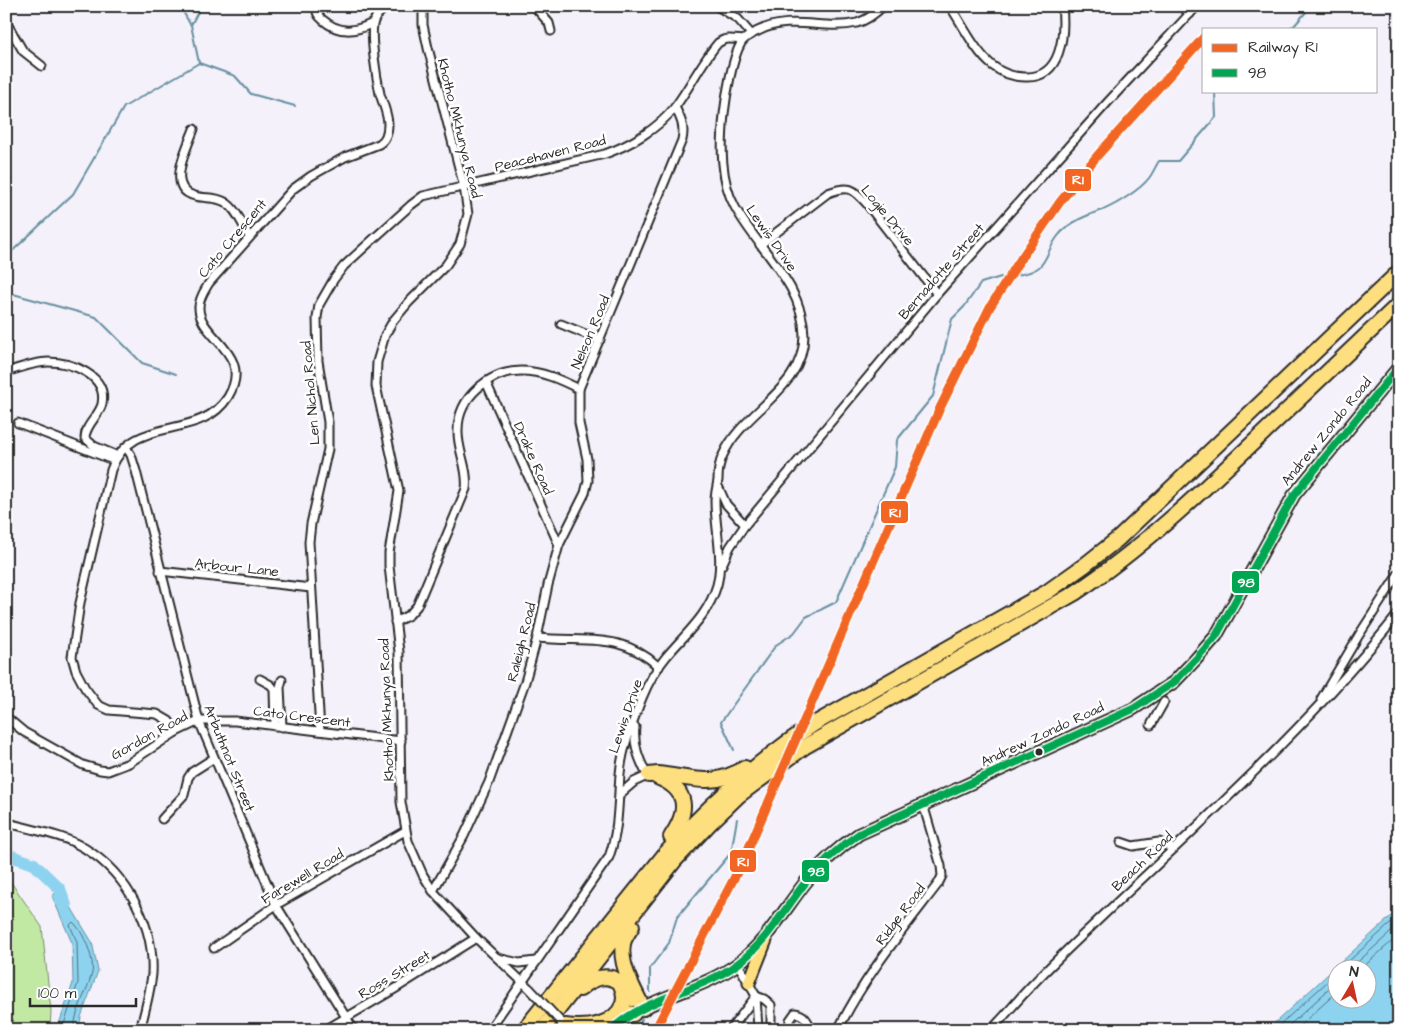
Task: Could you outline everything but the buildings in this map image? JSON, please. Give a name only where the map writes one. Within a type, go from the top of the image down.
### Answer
[{"type":"highway","points":[[648,775],[658,774],[703,780],[722,779],[736,773],[1046,592],[1085,565],[1125,531],[1399,272]]},
{"type":"highway","points":[[542,1030],[640,904],[697,836],[739,795],[804,747],[1076,593],[1112,568],[1153,535],[1204,489],[1399,304]]},
{"type":"highway","points":[[524,1030],[642,882],[691,825],[734,785],[800,734]]},
{"type":"highway","points":[[642,882],[680,824],[683,806],[683,800],[674,786],[648,775]]},
{"type":"highway","points":[[642,1009],[625,966],[623,942],[697,836]]},
{"type":"highway","points":[[563,1003],[595,978],[606,977],[619,982],[626,988],[642,1009]]},
{"type":"highway","points":[[613,1023],[624,1000],[619,982]]},
{"type":"highway","points":[[564,1026],[580,1027],[613,1023],[627,1013],[642,1009]]},
{"type":"main road","name":"Andrew Zondo Road","points":[[642,1009],[719,975],[738,964],[770,929],[806,881],[837,849],[859,834],[1133,709],[1174,682],[1216,636],[1294,495],[1399,367]]},
{"type":"main road","points":[[749,983],[770,929]]},
{"type":"street","points":[[317,6],[316,12],[318,16],[331,27],[342,31],[363,28],[373,23],[377,15],[384,8],[390,6]]},
{"type":"street","name":"Khotho Mkhunya Road","points":[[423,6],[423,25],[464,187],[468,214],[460,244],[446,265],[393,321],[385,335],[377,362],[376,386],[399,491],[389,560],[390,586],[399,652],[400,802],[405,831],[414,857],[433,891],[476,938],[530,989],[564,1026]]},
{"type":"street","points":[[534,6],[549,23],[551,31]]},
{"type":"street","points":[[717,6],[738,19],[751,34]]},
{"type":"street","points":[[743,40],[751,34],[777,24],[792,22],[855,23],[864,20],[883,6]]},
{"type":"street","points":[[950,6],[982,54],[991,64],[1002,72],[1017,77],[1030,78],[1043,74],[1052,66],[1062,41],[1064,20],[1062,6]]},
{"type":"street","points":[[1181,6],[1190,14]]},
{"type":"street","name":"Bernadotte Street","points":[[721,566],[730,547],[745,525],[937,294],[1107,103],[1197,6]]},
{"type":"street","points":[[6,22],[23,51],[42,66]]},
{"type":"street","name":"Cato Crescent","points":[[176,732],[168,721],[157,714],[109,710],[98,704],[85,688],[76,671],[72,657],[80,603],[116,458],[135,439],[206,418],[217,411],[228,396],[235,377],[232,360],[200,317],[200,299],[209,283],[293,189],[311,176],[345,157],[384,141],[388,122],[376,70],[373,23]]},
{"type":"street","name":"Peacehaven Road","points":[[464,187],[615,150],[657,126],[675,107],[718,43],[730,38],[743,40]]},
{"type":"street","name":"Lewis Drive","points":[[488,1030],[608,857],[616,831],[620,772],[637,712],[659,667],[703,616],[711,602],[721,566],[714,497],[718,483],[718,470],[723,454],[737,433],[782,389],[799,361],[802,350],[802,322],[798,303],[783,274],[760,245],[734,206],[725,179],[722,134],[725,105],[736,55],[743,40]]},
{"type":"street","name":"Nelson Road","points":[[395,622],[409,615],[417,606],[462,500],[467,480],[458,441],[458,423],[462,409],[470,395],[486,382],[508,373],[521,371],[555,377],[580,389],[682,140],[684,132],[683,122],[675,107]]},
{"type":"street","points":[[194,129],[183,159],[179,176],[180,184],[188,194],[198,197],[215,197],[232,207],[249,236]]},
{"type":"street","name":"Len Nichol Road","points":[[320,732],[318,672],[311,588],[310,533],[328,449],[328,422],[317,346],[319,305],[324,293],[344,266],[417,200],[444,190],[464,187]]},
{"type":"street","name":"Logie Drive","points":[[760,245],[828,193],[848,188],[855,190],[867,204],[937,294]]},
{"type":"street","points":[[561,324],[600,340]]},
{"type":"street","points":[[6,372],[32,364],[48,362],[74,367],[94,377],[101,386],[103,393],[102,404],[99,413],[86,431],[85,438],[94,446],[116,458]]},
{"type":"street","name":"Drake Road","points":[[486,382],[559,545]]},
{"type":"street","name":"Raleigh Road","points":[[433,891],[480,804],[525,682],[559,545],[585,494],[588,481],[587,460],[578,413],[580,389]]},
{"type":"street","points":[[18,423],[116,458]]},
{"type":"street","name":"Arbuthnot Street","points":[[126,447],[131,455],[136,471],[199,721],[276,905],[354,1030]]},
{"type":"street","points":[[718,483],[726,504],[745,525]]},
{"type":"street","name":"Arbour Lane","points":[[160,571],[311,588]]},
{"type":"street","name":"Beach Road","points":[[1314,712],[1399,573]]},
{"type":"street","name":"Beach Road","points":[[990,1030],[1035,982],[1314,712],[1399,613]]},
{"type":"street","points":[[537,638],[563,641],[606,640],[623,644],[649,657],[659,667]]},
{"type":"street","points":[[1341,666],[1349,673]]},
{"type":"street","points":[[260,679],[271,684],[274,689],[278,726]]},
{"type":"street","points":[[278,726],[282,680]]},
{"type":"street","points":[[1151,726],[1164,702]]},
{"type":"street","points":[[620,794],[634,782],[648,775],[636,752],[634,741],[637,712]]},
{"type":"street","name":"Gordon Road","points":[[6,717],[24,732],[83,765],[108,771],[129,764],[176,732],[199,721]]},
{"type":"street","name":"Cato Crescent","points":[[199,721],[235,721],[401,741]]},
{"type":"street","points":[[162,819],[184,795],[189,775],[214,758]]},
{"type":"street","name":"Ridge Road","points":[[838,1030],[866,980],[942,876],[941,866],[923,804]]},
{"type":"street","points":[[6,822],[74,842],[92,852],[114,872],[131,896],[144,924],[151,957],[152,973],[140,1030]]},
{"type":"street","name":"Farewell Road","points":[[214,948],[276,905],[405,831]]},
{"type":"street","points":[[1121,842],[1133,846],[1160,842],[1173,848]]},
{"type":"street","name":"Ross Street","points":[[325,1030],[476,938]]},
{"type":"street","points":[[496,957],[519,963],[536,961]]},
{"type":"street","points":[[738,964],[756,996],[758,1028]]},
{"type":"street","points":[[730,1030],[756,996]]},
{"type":"street","points":[[756,996],[764,999],[771,1005],[772,1030]]},
{"type":"street","points":[[788,1030],[790,1020],[795,1012],[807,1019],[812,1030]]},
{"type":"street","points":[[741,1016],[751,1018],[758,1028]]},
{"type":"green space","points":[[6,875],[42,927],[51,1011],[50,1030],[6,1030]]},
{"type":"water","points":[[60,889],[92,942],[98,971],[81,1017],[79,1030],[57,1030],[73,983],[72,943],[52,896]]},
{"type":"water","points":[[1399,909],[1399,1030],[1267,1030],[1328,974],[1328,1008],[1378,1008],[1378,958],[1346,958]]},
{"type":"waterway","points":[[180,6],[190,24]]},
{"type":"waterway","points":[[6,257],[73,194],[124,107],[199,63],[191,25],[201,6]]},
{"type":"waterway","points":[[1288,28],[1294,26],[1306,12],[1305,6]]},
{"type":"waterway","points":[[199,63],[235,76],[251,94],[295,106]]},
{"type":"waterway","points":[[1017,275],[1028,273],[1040,266],[1058,236],[1068,226],[1116,204],[1140,187],[1150,176],[1159,161],[1178,161],[1216,117],[1215,92]]},
{"type":"waterway","points":[[734,750],[721,722],[776,645],[794,633],[806,617],[836,602],[895,467],[897,440],[933,396],[952,319],[964,307],[981,283],[1001,277]]},
{"type":"waterway","points":[[6,292],[96,317],[142,363],[176,374]]},
{"type":"waterway","points":[[650,992],[650,968],[669,943],[677,917],[731,853],[737,819]]},
{"type":"waterway","points":[[6,854],[34,864],[60,889],[66,905]]},
{"type":"waterway","points":[[637,1030],[642,1019]]},
{"type":"rail line","name":"R1","points":[[655,1030],[743,861],[940,408],[990,307],[1060,202],[1097,156],[1202,39]]},
{"type":"transit line","name":"98","points":[[611,1030],[640,1010],[705,982],[736,965],[765,937],[817,869],[837,850],[859,834],[1133,709],[1174,682],[1216,636],[1294,495],[1399,367]]}]
